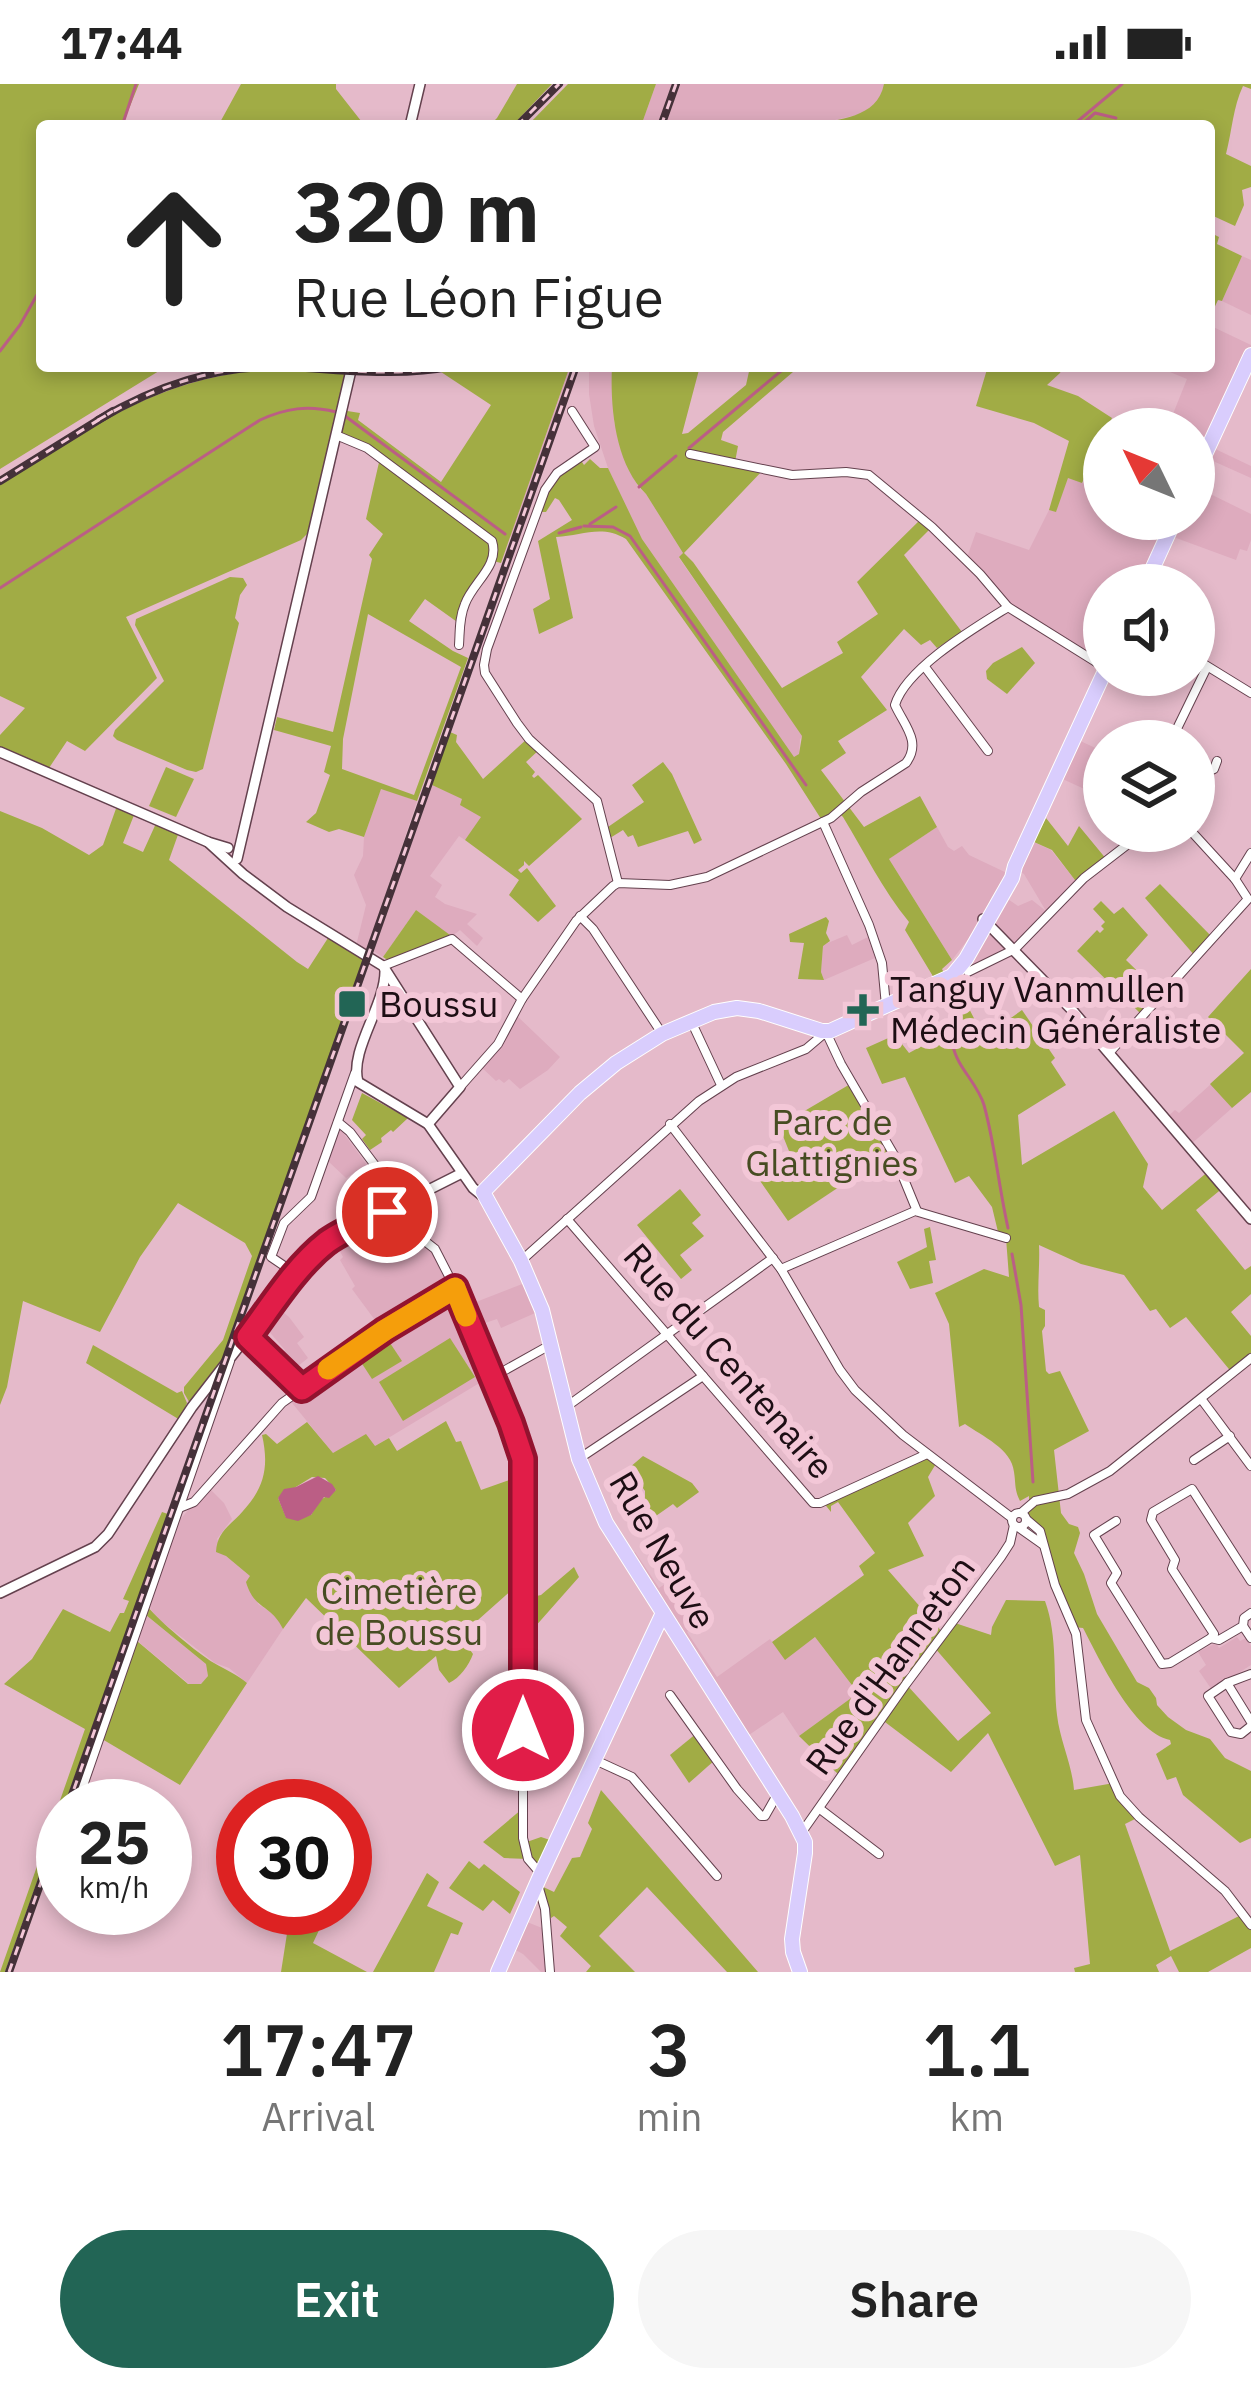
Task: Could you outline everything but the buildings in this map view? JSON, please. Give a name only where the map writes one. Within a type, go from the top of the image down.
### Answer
[{"type":"main road","points":[[1215,433],[1251,355]]},
{"type":"main road","points":[[486,1195],[587,1087],[662,1034],[722,1011],[745,1009],[826,1031],[886,1008],[946,977],[1015,866],[1092,696]]},
{"type":"main road","name":"Rue Neuve","points":[[486,1195],[542,1310],[579,1459],[606,1523],[801,1833]]},
{"type":"main road","points":[[495,1972],[662,1615]]},
{"type":"main road","points":[[800,1972],[792,1946],[806,1845],[801,1833]]},
{"type":"main road","points":[[495,1972],[538,1880]]},
{"type":"street","points":[[411,120],[420,84]]},
{"type":"street","points":[[232,853],[244,825],[351,372]]},
{"type":"street","points":[[572,411],[595,447],[557,473],[545,490],[487,649],[484,669],[523,731],[598,801],[618,883]]},
{"type":"street","points":[[336,435],[367,448],[492,542],[493,560],[461,613],[459,645]]},
{"type":"street","points":[[690,454],[791,476],[869,475],[932,527],[1008,607],[1083,656]]},
{"type":"street","points":[[428,1124],[498,1044],[522,999],[580,916],[618,883],[670,885],[696,880],[837,814],[911,757],[913,742],[897,710],[900,692],[948,645],[1008,607]]},
{"type":"street","points":[[926,667],[988,752]]},
{"type":"street","points":[[1215,672],[1251,693]]},
{"type":"street","points":[[0,752],[232,853],[254,882],[286,908],[382,965],[460,1088]]},
{"type":"street","points":[[1215,766],[1217,761]]},
{"type":"street","points":[[823,822],[869,926],[886,980],[902,999]]},
{"type":"street","points":[[968,972],[1015,949],[1084,878],[1118,852]]},
{"type":"street","points":[[1108,1053],[1244,905],[1248,896],[1210,852]]},
{"type":"street","points":[[1235,879],[1251,853]]},
{"type":"street","points":[[580,916],[662,1034]]},
{"type":"street","points":[[985,920],[1251,1219]]},
{"type":"street","points":[[382,965],[452,939],[522,999]]},
{"type":"street","points":[[296,1274],[272,1258],[284,1223],[311,1197],[357,1085],[363,1048],[386,976],[382,965]]},
{"type":"street","points":[[886,980],[886,1008]]},
{"type":"street","points":[[378,1003],[407,1001]]},
{"type":"street","points":[[692,1021],[721,1085]]},
{"type":"street","points":[[521,1261],[670,1124],[721,1085],[806,1049],[826,1031],[894,1155],[917,1210]]},
{"type":"street","points":[[357,1085],[428,1124],[462,1173],[486,1195]]},
{"type":"street","points":[[338,1122],[358,1143],[400,1206],[408,1228],[435,1249],[523,1459],[523,1838],[545,1909],[550,1972]]},
{"type":"street","points":[[670,1124],[781,1269],[855,1390],[926,1454],[1043,1545]]},
{"type":"street","points":[[0,1593],[95,1546],[108,1534],[192,1407],[296,1274],[333,1238],[462,1173]]},
{"type":"street","points":[[445,1184],[486,1195]]},
{"type":"street","points":[[781,1269],[917,1210],[1006,1238]]},
{"type":"street","name":"Rue du Centenaire","points":[[567,1219],[813,1503],[926,1454]]},
{"type":"street","points":[[565,1408],[772,1258]]},
{"type":"street","points":[[179,1508],[194,1502],[274,1410],[385,1330],[455,1288]]},
{"type":"street","points":[[248,1337],[302,1389]]},
{"type":"street","points":[[491,1378],[551,1344]]},
{"type":"street","points":[[1019,1523],[1035,1501],[1069,1494],[1110,1471],[1251,1358]]},
{"type":"street","points":[[85,1779],[230,1359]]},
{"type":"street","points":[[579,1459],[704,1376]]},
{"type":"street","points":[[1202,1400],[1251,1466]]},
{"type":"street","points":[[1194,1460],[1230,1436]]},
{"type":"street","points":[[1116,1521],[1094,1534],[1117,1573],[1111,1583],[1162,1664],[1170,1664],[1214,1634],[1172,1569],[1175,1561],[1151,1520],[1153,1512],[1192,1489],[1251,1581]]},
{"type":"street","points":[[1019,1523],[1040,1531],[1078,1643],[1086,1720],[1120,1796],[1225,1891],[1251,1924]]},
{"type":"street","name":"Rue d'Hanneton","points":[[801,1833],[1015,1537],[1019,1523]]},
{"type":"street","points":[[1251,1613],[1243,1626],[1251,1638]]},
{"type":"street","points":[[1211,1638],[1219,1640],[1243,1626]]},
{"type":"street","points":[[1170,1664],[1177,1673]]},
{"type":"street","points":[[1227,1684],[1250,1729],[1236,1735],[1208,1696],[1227,1684],[1249,1679]]},
{"type":"street","points":[[670,1695],[761,1816],[778,1794]]},
{"type":"street","points":[[595,1760],[632,1777],[717,1876]]},
{"type":"street","points":[[820,1809],[878,1854]]},
{"type":"shaded area","points":[[656,84],[885,86],[881,98],[865,113],[835,120],[643,120]]},
{"type":"shaded area","points":[[1242,256],[1251,260],[1251,315],[1222,301]]},
{"type":"shaded area","points":[[1215,328],[1251,345],[1251,355],[1215,433],[1215,408],[1175,408],[1187,379],[1170,372],[1215,372]]},
{"type":"shaded area","points":[[568,372],[578,372],[519,539],[510,536]]},
{"type":"shaded area","points":[[589,372],[612,372],[614,422],[625,458],[683,553],[679,558],[803,736],[794,758],[642,539],[608,468],[589,394]]},
{"type":"shaded area","points":[[1215,449],[1251,466],[1251,478],[1215,462]]},
{"type":"shaded area","points":[[1068,477],[1083,483],[1083,540],[1166,540],[1155,564],[1083,564],[1083,654],[1022,617],[966,560],[976,532],[1029,550],[1049,510],[1056,511]]},
{"type":"shaded area","points":[[1215,496],[1251,514],[1251,540],[1236,560],[1182,540],[1215,540]]},
{"type":"shaded area","points":[[1074,738],[1083,742],[1083,788],[1056,776]]},
{"type":"shaded area","points":[[432,785],[463,799],[461,805],[482,817],[465,840],[459,836],[430,876],[442,885],[435,897],[477,914],[467,924],[483,938],[477,946],[460,930],[451,937],[416,910],[383,957],[373,951]]},
{"type":"shaded area","points":[[381,788],[417,801],[367,951],[356,946],[366,905],[354,875]]},
{"type":"shaded area","points":[[937,827],[954,851],[962,846],[969,855],[1009,874],[952,960],[889,859]]},
{"type":"shaded area","points":[[1027,839],[1051,850],[1078,884],[1015,949],[976,970],[968,966],[1002,895],[1018,906],[1032,900],[1046,911],[1024,874],[1014,869]]},
{"type":"shaded area","points":[[847,935],[852,945],[868,937],[875,958],[824,980],[823,945]]},
{"type":"shaded area","points":[[514,1013],[560,1057],[520,1089],[509,1079],[496,1081],[479,1065]]},
{"type":"shaded area","points":[[1211,1084],[1232,1108],[1189,1146],[1166,1118],[1175,1110],[1179,1113]]},
{"type":"shaded area","points":[[341,1130],[384,1188],[376,1193],[358,1170],[346,1178],[328,1161]]},
{"type":"shaded area","points":[[396,1208],[408,1228],[435,1249],[491,1376],[375,1446],[333,1453],[288,1398],[383,1331],[352,1289],[355,1286],[333,1238]]},
{"type":"shaded area","points":[[530,1281],[542,1310],[501,1328],[497,1319],[485,1323],[476,1302]]},
{"type":"shaded area","points":[[273,1304],[304,1337],[297,1343],[308,1358],[293,1370],[280,1356],[285,1350],[260,1321]]},
{"type":"shaded area","points":[[318,1476],[336,1490],[311,1515],[298,1521],[286,1518],[278,1498],[284,1489]]},
{"type":"shaded area","points":[[208,1487],[232,1519],[217,1539],[226,1556],[250,1576],[258,1604],[278,1617],[283,1629],[247,1683],[215,1663],[150,1608],[147,1616],[206,1664],[208,1676],[201,1684],[189,1684],[140,1643],[138,1629],[178,1522]]},
{"type":"shaded area","points":[[635,1552],[659,1588],[668,1582],[682,1602],[696,1624],[687,1632],[717,1677],[770,1639],[785,1659],[815,1637],[858,1693],[799,1736],[783,1712],[743,1739],[627,1557]]},
{"type":"shaded area","points":[[1237,1637],[1240,1641],[1246,1638],[1251,1646],[1251,1665],[1212,1690],[1199,1671],[1206,1665],[1198,1652],[1216,1643],[1219,1648]]},
{"type":"shaded area","points":[[522,1920],[547,1930],[550,1972],[541,1972],[510,1947]]},
{"type":"green space","points":[[0,84],[139,84],[124,120],[36,120],[36,372],[157,372],[0,469]]},
{"type":"green space","points":[[241,84],[336,84],[360,120],[221,120]]},
{"type":"green space","points":[[517,84],[552,84],[518,120],[497,118]]},
{"type":"green space","points":[[568,84],[656,84],[643,120],[533,120]]},
{"type":"green space","points":[[884,84],[1251,84],[1251,89],[1243,86],[1240,94],[1226,154],[1251,166],[1251,187],[1242,190],[1244,205],[1235,226],[1215,217],[1215,120],[835,120],[865,111],[880,96]]},
{"type":"green space","points":[[1215,235],[1217,244],[1242,256],[1222,301],[1215,306]]},
{"type":"green space","points":[[441,372],[568,372],[501,563],[493,561],[475,585],[460,624],[425,599],[409,621],[468,658],[417,801],[381,789],[364,837],[339,829],[329,832],[306,822],[316,813],[330,775],[324,772],[331,746],[274,730],[277,717],[333,732],[372,559],[369,555],[383,534],[366,519],[380,458],[336,435],[341,410],[360,413],[358,420],[441,482],[491,405]],"holes":[[[368,614],[461,667],[414,795],[342,769],[343,739]]]},
{"type":"green space","points":[[612,372],[698,372],[682,434],[746,385],[749,372],[793,372],[723,432],[721,440],[738,446],[735,462],[764,469],[684,553],[782,688],[843,653],[837,642],[878,614],[857,582],[922,518],[932,527],[904,555],[962,632],[937,648],[930,640],[921,645],[904,629],[861,677],[887,710],[838,741],[846,753],[821,770],[864,827],[920,796],[937,827],[889,859],[952,960],[942,969],[945,975],[934,978],[905,930],[909,922],[843,817],[839,813],[823,822],[626,539],[600,532],[556,537],[573,618],[539,634],[533,609],[550,599],[538,541],[572,520],[559,500],[555,498],[542,512],[544,503],[560,476],[580,459],[584,465],[590,459],[608,468],[642,539],[794,757],[799,754],[802,736],[679,557],[683,553],[627,467],[612,399]]},
{"type":"green space","points":[[986,372],[1060,372],[1047,385],[1097,408],[1083,408],[1083,481],[1068,478],[1056,512],[1049,510],[1069,441],[1034,423],[976,406]]},
{"type":"green space","points":[[346,373],[309,532],[301,540],[126,617],[157,678],[85,751],[67,741],[49,768],[0,747],[0,735],[25,708],[0,696],[0,485],[128,408],[230,374]]},
{"type":"green space","points":[[230,577],[243,578],[247,585],[240,595],[235,618],[239,623],[203,769],[187,770],[117,740],[115,730],[164,681],[136,619]]},
{"type":"green space","points":[[1022,647],[1035,663],[1007,694],[987,679],[986,671]]},
{"type":"green space","points":[[450,732],[457,735],[456,742],[483,779],[528,738],[540,749],[526,762],[535,772],[532,776],[538,775],[582,819],[529,866],[524,861],[518,870],[527,868],[556,906],[538,922],[509,895],[519,880],[465,840],[481,817],[460,805],[462,799],[432,785]]},
{"type":"green space","points":[[663,762],[702,840],[694,844],[688,831],[638,847],[633,835],[628,837],[623,830],[610,838],[608,827],[644,802],[632,785]]},
{"type":"green space","points":[[166,767],[194,779],[176,817],[149,806]]},
{"type":"green space","points":[[118,803],[136,810],[123,843],[143,852],[158,819],[180,829],[169,860],[297,962],[308,969],[328,938],[364,960],[218,1375],[192,1407],[184,1387],[223,1340],[252,1256],[245,1243],[178,1203],[140,1257],[100,1332],[23,1301],[0,1405],[0,811],[89,855],[103,845]]},
{"type":"green space","points":[[1046,818],[1068,846],[1079,826],[1083,852],[1100,852],[1107,860],[1078,884],[1052,850],[1034,842]]},
{"type":"green space","points":[[1160,884],[1213,938],[1195,956],[1145,898]]},
{"type":"green space","points":[[1101,901],[1114,914],[1123,907],[1148,935],[1126,960],[1161,994],[1142,1015],[1077,951],[1097,930],[1104,929],[1105,922],[1093,909]]},
{"type":"green space","points":[[416,910],[450,935],[389,961],[383,957]]},
{"type":"green space","points":[[826,917],[830,941],[823,946],[824,980],[798,979],[804,943],[790,942],[789,934]]},
{"type":"green space","points":[[1251,969],[1251,1092],[1232,1108],[1210,1084],[1244,1053],[1208,1017]]},
{"type":"green space","points":[[952,976],[977,1024],[991,1022],[997,1028],[1022,1010],[1055,1058],[1051,1062],[1066,1085],[1018,1115],[1022,1165],[1114,1111],[1148,1164],[1143,1187],[1162,1210],[1210,1170],[1224,1187],[1196,1210],[1245,1270],[1251,1266],[1251,1294],[1231,1312],[1251,1336],[1251,1358],[1233,1374],[1186,1317],[1170,1328],[1156,1309],[1150,1311],[1124,1275],[1081,1264],[1039,1245],[1038,1299],[1045,1310],[1046,1371],[1060,1371],[1089,1431],[1054,1450],[1061,1513],[1080,1533],[1074,1553],[1097,1614],[1137,1682],[1149,1688],[1168,1717],[1210,1739],[1225,1758],[1251,1771],[1251,1838],[1240,1843],[1183,1795],[1176,1777],[1167,1780],[1156,1754],[1170,1740],[1143,1724],[1108,1675],[1083,1628],[1073,1627],[1029,1516],[1029,1496],[1020,1501],[1008,1456],[965,1424],[959,1427],[949,1324],[935,1293],[984,1269],[1009,1277],[1006,1238],[999,1236],[992,1207],[969,1176],[955,1183],[905,1077],[882,1084],[866,1048],[895,1035],[909,1053],[964,1030],[941,983]]},
{"type":"green space","name":"Parc de Glattignies","points":[[852,1083],[894,1155],[788,1221],[758,1178],[789,1151],[779,1126]]},
{"type":"green space","points":[[362,1093],[408,1118],[370,1150],[362,1139],[366,1135],[352,1120]]},
{"type":"green space","points":[[680,1189],[701,1215],[692,1223],[704,1236],[680,1255],[692,1270],[681,1279],[637,1225]]},
{"type":"green space","points":[[930,1227],[936,1260],[929,1261],[933,1283],[910,1289],[897,1262],[927,1247],[924,1229]]},
{"type":"green space","points":[[386,1337],[402,1361],[372,1379],[357,1356]]},
{"type":"green space","points":[[450,1338],[475,1377],[403,1421],[379,1382]]},
{"type":"green space","points":[[93,1345],[177,1393],[182,1391],[187,1403],[180,1420],[86,1363]]},
{"type":"green space","name":"Cimetière de Boussu","points":[[446,1421],[456,1442],[461,1441],[481,1490],[523,1475],[523,1580],[460,1636],[473,1654],[464,1671],[449,1683],[436,1656],[399,1688],[306,1598],[283,1629],[253,1598],[246,1582],[250,1576],[216,1552],[222,1533],[261,1485],[265,1466],[262,1435],[277,1444],[307,1422],[333,1453],[366,1434],[375,1446],[389,1438],[397,1451]],"holes":[[[312,1477],[325,1478],[336,1490],[319,1501],[311,1515],[286,1517],[278,1498]]]},
{"type":"green space","points":[[927,1454],[937,1462],[928,1477],[935,1496],[908,1523],[924,1556],[888,1570],[943,1633],[952,1622],[991,1635],[1006,1600],[1045,1601],[1057,1715],[1074,1790],[1114,1783],[1139,1817],[1125,1824],[1170,1951],[1243,1914],[1251,1925],[1251,1948],[1208,1972],[1179,1972],[1171,1956],[1156,1965],[1159,1972],[1075,1972],[1074,1968],[1090,1964],[1080,1855],[1055,1866],[988,1733],[951,1772],[881,1719],[840,1776],[799,1736],[858,1693],[815,1637],[785,1660],[772,1642],[864,1575],[859,1566],[875,1553],[838,1502],[831,1512],[823,1502]],"holes":[[[934,1647],[991,1713],[958,1741],[906,1684]]]},
{"type":"green space","points":[[643,1456],[692,1483],[699,1492],[653,1518],[645,1506],[645,1491],[629,1468]]},
{"type":"green space","points":[[162,1512],[168,1514],[74,1779],[68,1779],[85,1729],[4,1684],[32,1659],[63,1609],[110,1632],[129,1601],[123,1599]]},
{"type":"green space","points":[[574,1567],[579,1577],[526,1637],[523,1599],[541,1595]]},
{"type":"green space","points":[[148,1607],[198,1652],[247,1683],[184,1779],[170,1779],[102,1739],[137,1641],[188,1684],[201,1684],[208,1676],[206,1664],[146,1615]]},
{"type":"green space","points":[[697,1733],[715,1760],[689,1783],[670,1755]]},
{"type":"green space","points":[[601,1790],[758,1972],[727,1972],[647,1887],[599,1936],[635,1972],[586,1972],[591,1966],[560,1936],[567,1927],[551,1918],[537,1884],[554,1892],[572,1858],[580,1857]]},
{"type":"green space","points":[[522,1809],[524,1843],[541,1837],[556,1842],[541,1874],[528,1859],[504,1858],[483,1842]]},
{"type":"green space","points":[[469,1861],[479,1869],[484,1864],[520,1892],[510,1914],[493,1900],[483,1911],[449,1888]]},
{"type":"green space","points":[[36,1869],[36,1885],[5,1972],[0,1972]]},
{"type":"green space","points":[[427,1873],[439,1882],[427,1906],[463,1923],[458,1935],[451,1933],[434,1972],[373,1972]]},
{"type":"green space","points":[[287,1935],[317,1935],[313,1943],[367,1972],[281,1972]]},
{"type":"waterway","points":[[124,120],[136,84]]},
{"type":"waterway","points":[[1079,120],[1122,84]]},
{"type":"waterway","points":[[1087,120],[1095,113],[1116,118]]},
{"type":"waterway","points":[[0,351],[36,297]]},
{"type":"waterway","points":[[689,448],[780,372]]},
{"type":"waterway","points":[[0,588],[260,420],[297,409],[336,412]]},
{"type":"waterway","points":[[345,416],[505,534]]},
{"type":"waterway","points":[[639,487],[676,456]]},
{"type":"waterway","points":[[590,524],[616,507]]},
{"type":"waterway","points":[[584,526],[613,527],[630,536],[806,785]]},
{"type":"waterway","points":[[559,533],[581,527]]},
{"type":"waterway","points":[[953,1046],[984,1105],[1008,1228]]},
{"type":"waterway","points":[[1012,1254],[1021,1305],[1033,1482]]},
{"type":"railway","points":[[523,120],[559,84]]},
{"type":"railway","points":[[663,120],[676,84]]},
{"type":"railway","points":[[98,420],[164,388],[222,372]]},
{"type":"railway","points":[[78,1779],[574,372]]},
{"type":"railway","points":[[0,481],[113,411]]},
{"type":"railway","points":[[9,1972],[36,1896]]},
{"type":"slow traffic","points":[[328,1369],[455,1288],[466,1316]]},
{"type":"place","name":"Boussu","points":[[352,1004]]},
{"type":"place","name":"Tanguy Vanmullen Médecin Généraliste","points":[[863,1010]]},
{"type":"route","points":[[387,1212],[320,1248],[248,1337],[302,1389],[455,1288],[523,1459],[523,1730]]}]
